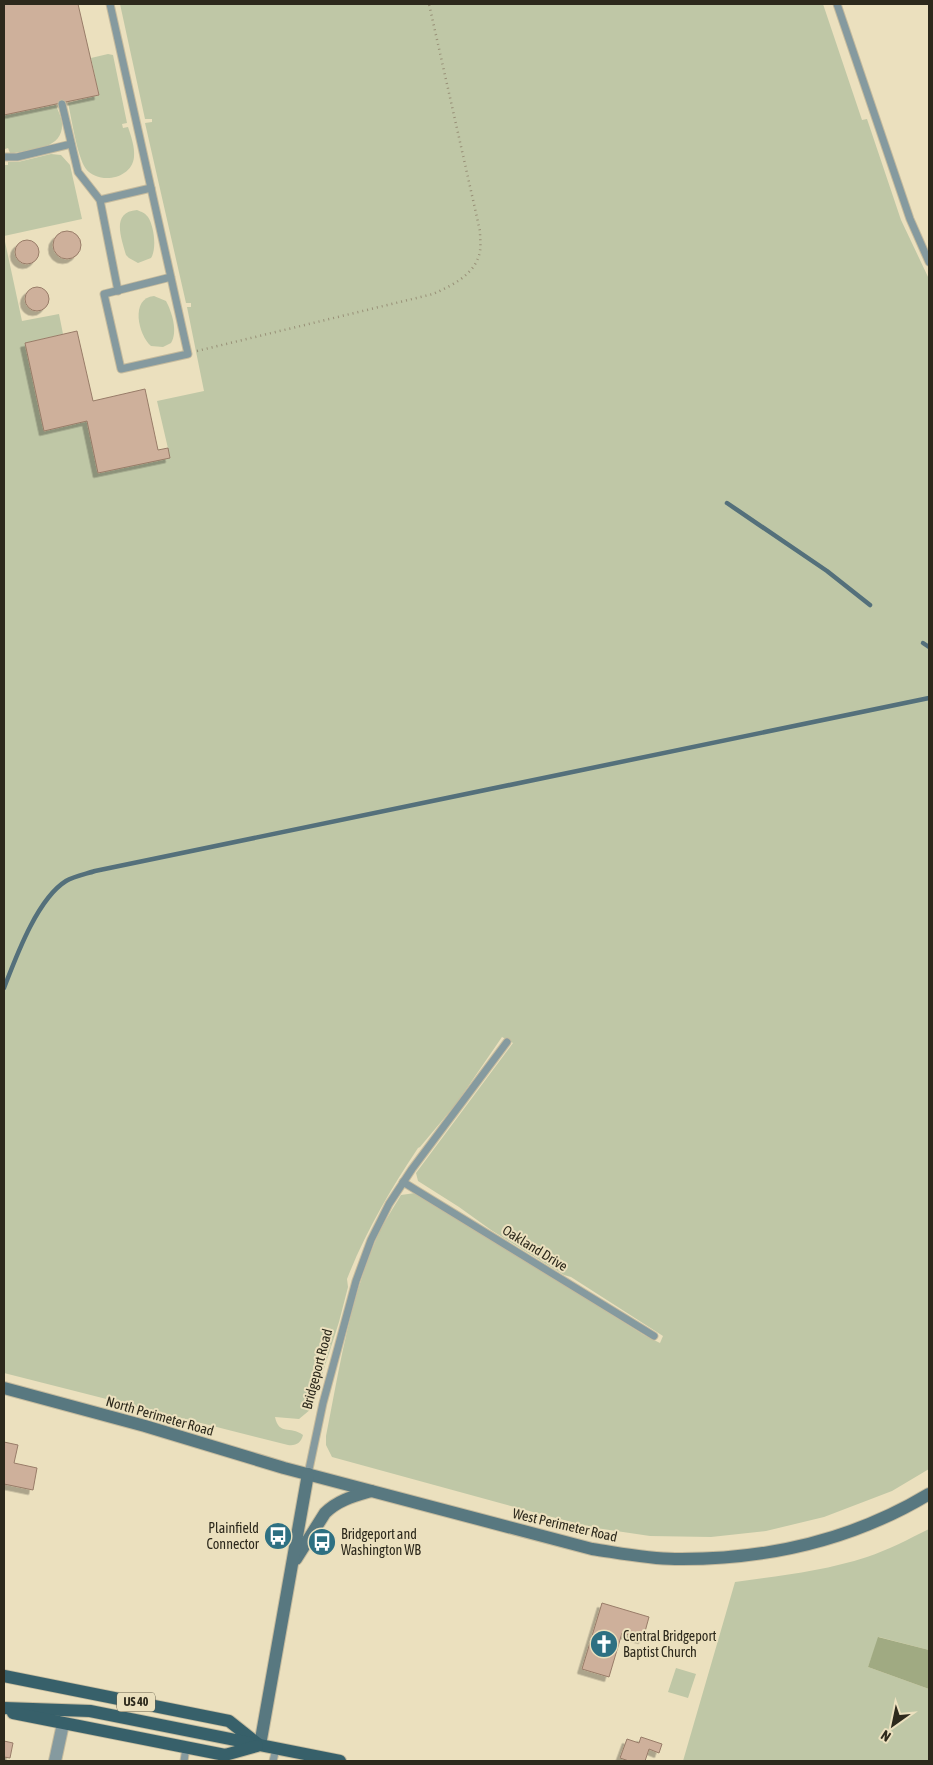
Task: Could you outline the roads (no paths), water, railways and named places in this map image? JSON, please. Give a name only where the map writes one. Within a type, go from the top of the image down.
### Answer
[{"type":"main road","name":"US 40","points":[[4,1676],[229,1721],[275,1755],[340,1761]]},
{"type":"main road","name":"US 40","points":[[4,1710],[63,1724],[225,1755],[260,1745]]},
{"type":"main road","points":[[4,1710],[90,1711],[260,1745]]},
{"type":"street","name":"North Perimeter Road","points":[[4,1388],[145,1426],[308,1474]]},
{"type":"street","name":"West Perimeter Road","points":[[308,1474],[592,1549],[674,1560],[762,1554],[805,1546],[840,1536],[879,1520],[929,1494]]},
{"type":"street","name":"Bridgeport Road","points":[[260,1745],[308,1474]]},
{"type":"street","points":[[292,1565],[330,1508],[342,1500],[371,1490]]},
{"type":"street","points":[[54,1761],[63,1724]]},
{"type":"lane","points":[[110,4],[188,354]]},
{"type":"lane","points":[[837,4],[900,194],[929,262]]},
{"type":"lane","points":[[62,104],[78,172],[100,200],[118,291]]},
{"type":"lane","points":[[4,158],[17,157],[71,144]]},
{"type":"lane","points":[[100,200],[151,188]]},
{"type":"lane","points":[[171,278],[104,294],[121,369],[196,351]]},
{"type":"lane","name":"Bridgeport Road","points":[[308,1474],[323,1403],[360,1269],[381,1219],[403,1182],[507,1042]]},
{"type":"lane","name":"Oakland Drive","points":[[403,1182],[654,1336]]},
{"type":"lane","points":[[184,1761],[186,1748]]},
{"type":"waterway","points":[[727,503],[827,571],[870,605]]},
{"type":"waterway","points":[[923,643],[929,647]]},
{"type":"waterway","points":[[4,988],[21,945],[37,915],[56,889],[76,876],[929,698]]},
{"type":"place","name":"Plainfield Connector","points":[[278,1536]]},
{"type":"place","name":"Bridgeport and Washington WB","points":[[322,1542]]},
{"type":"place","name":"Central Bridgeport Baptist Church","points":[[604,1644]]}]
